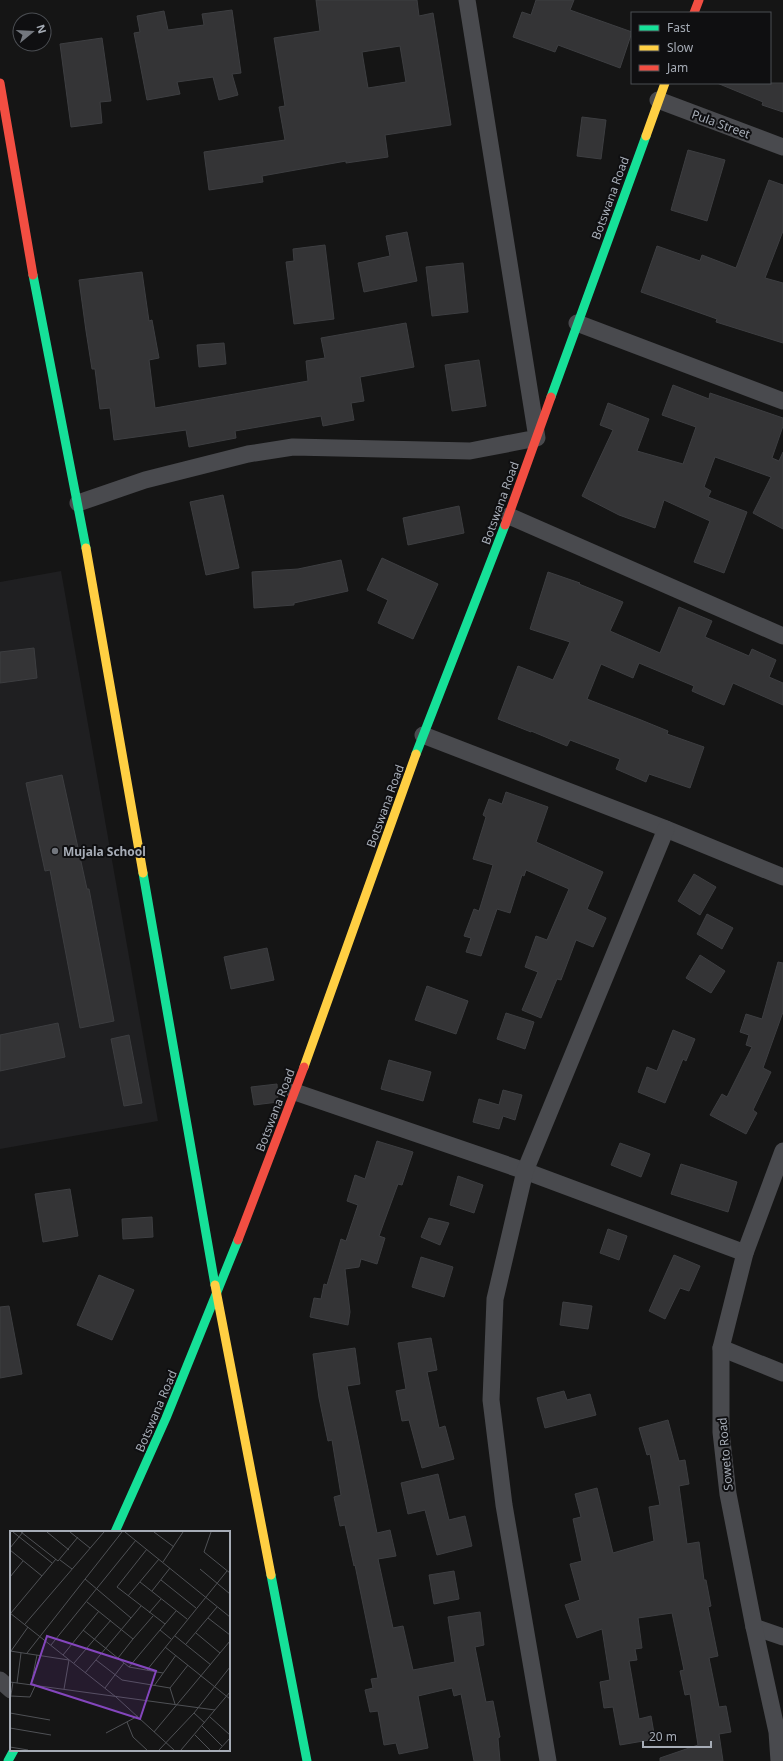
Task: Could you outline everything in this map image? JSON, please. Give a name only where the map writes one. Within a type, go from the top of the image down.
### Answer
[{"type":"street","points":[[78,504],[145,480],[248,454],[293,447],[470,451],[537,438],[467,0]]},
{"type":"street","points":[[694,12],[699,0]]},
{"type":"street","points":[[0,83],[32,268],[78,504],[218,1294],[308,1761]]},
{"type":"street","name":"Botswana Road","points":[[115,1531],[166,1418],[218,1294],[295,1092],[423,735],[509,516],[577,323],[665,84]]},
{"type":"street","name":"Pula Street","points":[[658,100],[783,147]]},
{"type":"street","points":[[577,323],[783,401]]},
{"type":"street","points":[[509,516],[783,636]]},
{"type":"street","points":[[423,735],[666,829],[783,878]]},
{"type":"street","points":[[548,1761],[504,1504],[491,1400],[495,1299],[525,1171],[666,829]]},
{"type":"street","points":[[295,1092],[525,1171],[745,1253]]},
{"type":"street","name":"Soweto Road","points":[[779,1761],[778,1732],[754,1627],[728,1494],[720,1432],[720,1348],[745,1253],[783,1151]]},
{"type":"street","points":[[720,1348],[783,1373]]},
{"type":"street","points":[[754,1627],[783,1637]]},
{"type":"street","points":[[0,1680],[10,1689]]},
{"type":"street","points":[[8,1761],[13,1751]]},
{"type":"shaded area","name":"Mujala School","points":[[61,571],[158,1121],[0,1149],[0,582]]},
{"type":"building","points":[[316,0],[417,0],[419,16],[433,13],[451,125],[385,135],[388,157],[346,163],[346,161],[262,176],[263,182],[209,190],[204,152],[285,140],[279,107],[285,106],[274,38],[320,31]],"holes":[[[400,46],[406,82],[368,88],[362,52]]]},
{"type":"building","points":[[536,0],[574,0],[570,10],[631,32],[620,68],[558,45],[555,52],[513,37],[522,12],[531,15]]},
{"type":"building","points":[[232,10],[241,73],[232,74],[238,95],[219,100],[213,77],[177,82],[180,94],[147,100],[134,33],[140,32],[137,16],[164,11],[168,30],[204,25],[202,14]]},
{"type":"building","points":[[102,38],[111,101],[100,102],[102,123],[71,127],[60,44]]},
{"type":"building","points":[[783,83],[783,112],[762,105],[763,102],[719,84]]},
{"type":"building","points":[[582,117],[606,120],[601,159],[577,156]]},
{"type":"building","points":[[688,150],[725,160],[707,221],[671,210]]},
{"type":"building","points":[[769,180],[783,185],[783,231],[765,278],[783,283],[783,343],[716,322],[717,319],[641,292],[657,246],[700,261],[702,255],[736,268]]},
{"type":"building","points":[[407,232],[417,281],[364,292],[358,263],[390,256],[386,236]]},
{"type":"building","points":[[325,245],[334,319],[294,324],[286,262],[294,261],[293,249]]},
{"type":"building","points":[[463,263],[468,312],[432,316],[426,267]]},
{"type":"building","points":[[142,272],[149,321],[152,320],[159,358],[149,360],[155,408],[308,381],[306,361],[325,358],[321,338],[406,323],[414,367],[360,377],[364,401],[351,403],[354,420],[323,426],[321,416],[235,431],[236,438],[189,447],[186,430],[114,440],[110,408],[100,409],[95,369],[92,369],[79,280]]},
{"type":"building","points":[[224,343],[226,364],[199,367],[197,345]]},
{"type":"building","points":[[479,360],[486,406],[452,411],[445,365]]},
{"type":"building","points":[[673,385],[709,399],[710,393],[783,418],[783,426],[772,458],[779,461],[783,452],[783,529],[753,513],[771,477],[715,457],[704,487],[711,491],[708,497],[747,512],[724,573],[694,562],[710,521],[664,500],[655,528],[619,515],[582,496],[613,430],[600,425],[608,403],[649,419],[637,451],[683,464],[696,427],[662,415]]},
{"type":"building","points":[[223,495],[239,568],[206,575],[190,502]]},
{"type":"building","points":[[459,506],[464,533],[408,545],[403,518]]},
{"type":"building","points":[[382,558],[438,584],[413,639],[378,623],[388,600],[367,590]]},
{"type":"building","points":[[341,560],[348,591],[294,603],[294,605],[254,608],[252,572],[298,569]]},
{"type":"building","points":[[548,572],[580,583],[579,584],[623,602],[610,631],[660,653],[679,607],[712,621],[705,637],[749,656],[752,649],[776,660],[769,677],[783,683],[783,705],[733,683],[724,705],[692,691],[694,686],[639,663],[633,678],[601,664],[587,699],[668,731],[667,734],[704,747],[690,788],[649,774],[646,782],[616,769],[620,759],[570,740],[567,746],[498,719],[518,666],[553,680],[570,642],[530,629]]},
{"type":"building","points":[[34,648],[37,678],[0,683],[0,652]]},
{"type":"building","points":[[62,775],[87,889],[89,889],[114,1021],[80,1028],[50,870],[45,871],[26,783]]},
{"type":"building","points":[[506,792],[548,807],[536,842],[603,872],[587,909],[606,918],[593,947],[576,940],[561,980],[557,979],[541,1018],[522,1010],[538,972],[525,967],[536,936],[547,940],[569,889],[526,870],[524,876],[522,875],[510,913],[497,909],[481,956],[466,952],[471,938],[464,936],[474,909],[479,911],[493,865],[473,859],[486,817],[483,815],[489,799],[502,804]]},
{"type":"building","points":[[694,874],[716,887],[700,915],[678,901]]},
{"type":"building","points":[[707,914],[733,928],[722,949],[697,934]]},
{"type":"building","points":[[267,948],[274,980],[231,989],[224,957]]},
{"type":"building","points":[[700,955],[725,971],[711,993],[686,978]]},
{"type":"building","points":[[778,962],[783,963],[783,1012],[763,1068],[771,1072],[753,1110],[757,1113],[746,1134],[710,1115],[722,1094],[727,1097],[752,1047],[746,1045],[749,1035],[740,1032],[746,1014],[762,1019]]},
{"type":"building","points":[[427,986],[468,1001],[456,1034],[415,1020]]},
{"type":"building","points":[[506,1013],[534,1022],[525,1049],[497,1039]]},
{"type":"building","points":[[58,1023],[65,1057],[0,1071],[0,1035]]},
{"type":"building","points":[[673,1030],[695,1039],[686,1061],[683,1059],[665,1103],[638,1092],[647,1067],[657,1071]]},
{"type":"building","points":[[129,1035],[142,1103],[124,1106],[111,1039]]},
{"type":"building","points":[[389,1060],[431,1072],[423,1101],[381,1089]]},
{"type":"building","points":[[277,1084],[278,1102],[254,1105],[251,1087]]},
{"type":"building","points":[[503,1090],[522,1095],[515,1120],[503,1116],[499,1129],[473,1122],[479,1099],[499,1105]]},
{"type":"building","points":[[377,1141],[413,1152],[402,1185],[398,1184],[379,1236],[385,1238],[377,1264],[361,1259],[359,1267],[345,1269],[350,1312],[348,1325],[310,1317],[314,1298],[321,1299],[324,1284],[327,1285],[341,1239],[346,1241],[358,1205],[347,1201],[355,1175],[365,1179]]},
{"type":"building","points":[[620,1143],[650,1154],[641,1177],[611,1165]]},
{"type":"building","points":[[681,1164],[737,1182],[728,1212],[671,1194]]},
{"type":"building","points":[[458,1176],[483,1185],[474,1213],[450,1205]]},
{"type":"building","points":[[70,1189],[78,1236],[43,1242],[35,1194]]},
{"type":"building","points":[[152,1217],[153,1237],[123,1239],[122,1219]]},
{"type":"building","points":[[429,1218],[449,1223],[440,1245],[421,1237]]},
{"type":"building","points":[[608,1229],[627,1236],[619,1260],[600,1253]]},
{"type":"building","points":[[674,1255],[700,1266],[689,1291],[680,1288],[665,1319],[649,1311]]},
{"type":"building","points":[[421,1257],[453,1267],[444,1297],[412,1287]]},
{"type":"building","points":[[99,1275],[134,1290],[112,1340],[77,1325]]},
{"type":"building","points":[[563,1302],[592,1306],[588,1329],[560,1325]]},
{"type":"building","points":[[9,1306],[22,1374],[0,1378],[0,1307]]},
{"type":"building","points":[[431,1338],[437,1370],[427,1372],[439,1428],[445,1426],[454,1459],[422,1468],[409,1420],[402,1421],[396,1391],[406,1389],[398,1343]]},
{"type":"building","points":[[355,1348],[360,1384],[347,1386],[377,1533],[390,1530],[396,1556],[378,1559],[393,1628],[403,1626],[413,1670],[455,1662],[448,1617],[480,1612],[484,1645],[475,1647],[486,1702],[493,1701],[500,1737],[498,1738],[500,1761],[474,1761],[461,1694],[454,1696],[452,1688],[418,1696],[428,1748],[399,1754],[396,1743],[384,1745],[378,1711],[370,1712],[365,1690],[373,1688],[371,1679],[378,1678],[355,1565],[354,1566],[345,1525],[340,1526],[334,1497],[341,1495],[332,1440],[328,1441],[319,1398],[313,1354]]},
{"type":"building","points":[[564,1391],[567,1400],[590,1394],[596,1415],[545,1428],[537,1398]]},
{"type":"building","points":[[668,1420],[679,1461],[685,1460],[689,1484],[679,1486],[687,1544],[699,1542],[704,1580],[706,1580],[711,1606],[708,1607],[718,1656],[709,1658],[719,1707],[726,1706],[731,1732],[719,1734],[723,1761],[660,1761],[660,1758],[698,1745],[690,1694],[685,1695],[680,1671],[684,1670],[672,1613],[638,1618],[642,1648],[635,1649],[637,1660],[629,1661],[639,1719],[651,1716],[655,1739],[620,1745],[613,1707],[604,1708],[600,1682],[610,1680],[602,1629],[577,1638],[565,1605],[580,1600],[570,1564],[582,1561],[573,1519],[581,1517],[575,1494],[597,1488],[613,1553],[654,1541],[649,1507],[660,1505],[650,1454],[647,1455],[639,1428]]},
{"type":"building","points":[[438,1474],[449,1520],[465,1516],[472,1546],[437,1555],[425,1510],[408,1514],[401,1483]]},
{"type":"building","points":[[454,1571],[459,1599],[434,1604],[429,1575]]},
{"type":"traffic: fast","points":[[551,397],[646,136]]},
{"type":"traffic: fast","points":[[33,275],[86,548]]},
{"type":"traffic: fast","points":[[416,754],[505,525]]},
{"type":"traffic: fast","points":[[143,873],[215,1285]]},
{"type":"traffic: fast","points":[[115,1531],[166,1418],[238,1240]]},
{"type":"traffic: fast","points":[[271,1575],[307,1761]]},
{"type":"traffic: fast","points":[[8,1761],[13,1751]]},
{"type":"traffic: slow","points":[[646,136],[665,84]]},
{"type":"traffic: slow","points":[[86,548],[143,873]]},
{"type":"traffic: slow","points":[[304,1067],[416,754]]},
{"type":"traffic: slow","points":[[215,1285],[271,1575]]},
{"type":"traffic: jam","points":[[694,12],[699,0]]},
{"type":"traffic: jam","points":[[0,83],[33,275]]},
{"type":"traffic: jam","points":[[505,525],[551,397]]},
{"type":"traffic: jam","points":[[238,1240],[304,1067]]},
{"type":"place","name":"Mujala School","points":[[55,851]]}]
